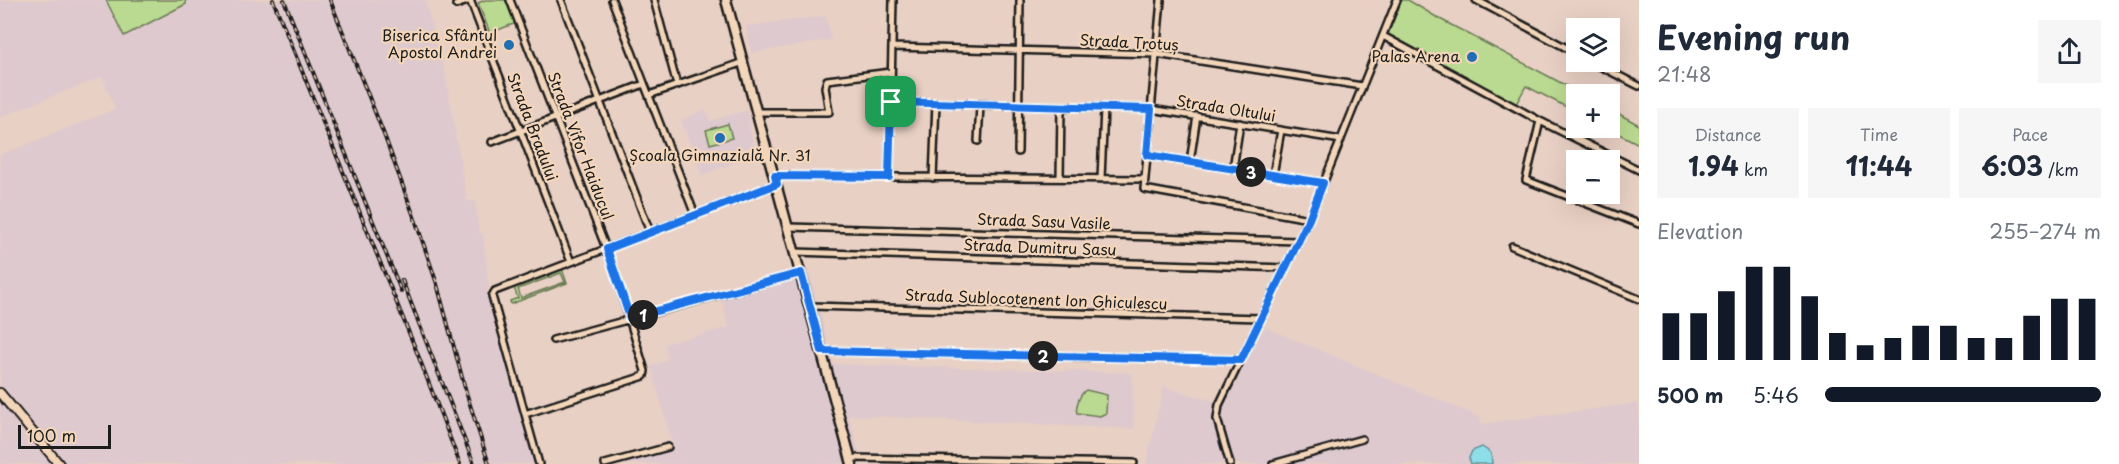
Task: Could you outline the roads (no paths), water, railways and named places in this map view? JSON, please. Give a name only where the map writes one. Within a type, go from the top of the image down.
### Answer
[{"type":"main road","points":[[726,0],[852,461]]},
{"type":"street","points":[[456,5],[470,0]]},
{"type":"street","name":"Strada Bradului","points":[[470,0],[571,262]]},
{"type":"street","name":"Strada Vifor Haiducul","points":[[510,0],[607,249],[645,371],[644,376],[525,414]]},
{"type":"street","points":[[561,0],[650,232]]},
{"type":"street","points":[[612,0],[695,215]]},
{"type":"street","points":[[654,0],[678,86]]},
{"type":"street","points":[[889,177],[893,0]]},
{"type":"street","points":[[1018,152],[1020,0]]},
{"type":"street","points":[[1161,0],[1144,189],[1309,219]]},
{"type":"street","points":[[1230,464],[1217,412],[1221,399],[1309,219],[1397,0]]},
{"type":"street","points":[[1476,0],[1566,48]]},
{"type":"street","points":[[1383,36],[1540,121],[1639,170]]},
{"type":"street","name":"Strada Trotuș","points":[[892,47],[1156,54],[1362,86]]},
{"type":"street","points":[[649,95],[744,62]]},
{"type":"street","points":[[758,112],[829,112],[825,87],[827,80],[891,72]]},
{"type":"street","points":[[1612,72],[1639,86]]},
{"type":"street","points":[[492,142],[645,84]]},
{"type":"street","name":"Strada Oltului","points":[[891,102],[1151,109],[1341,140]]},
{"type":"street","points":[[933,178],[936,104]]},
{"type":"street","points":[[978,141],[980,105]]},
{"type":"street","points":[[1060,178],[1061,107]]},
{"type":"street","points":[[1101,179],[1104,108]]},
{"type":"street","points":[[1190,162],[1197,116]]},
{"type":"street","points":[[1540,121],[1526,180],[1639,224]]},
{"type":"street","points":[[1233,169],[1240,123]]},
{"type":"street","points":[[1273,175],[1281,130]]},
{"type":"street","points":[[1147,155],[1323,183]]},
{"type":"street","points":[[539,464],[492,296],[495,291],[695,215],[776,180],[889,177],[1145,179]]},
{"type":"street","name":"Strada Sasu Vasile","points":[[788,228],[1298,241]]},
{"type":"street","points":[[1512,246],[1639,299]]},
{"type":"street","name":"Strada Dumitru Sasu","points":[[795,252],[1285,268]]},
{"type":"street","points":[[553,340],[801,273]]},
{"type":"street","name":"Strada Sublocotenent Ion Ghiculescu","points":[[810,306],[1261,318]]},
{"type":"street","points":[[822,351],[1241,360]]},
{"type":"street","points":[[0,393],[59,464]]},
{"type":"street","points":[[1273,464],[1362,440]]},
{"type":"street","points":[[605,464],[668,447]]},
{"type":"street","points":[[852,461],[1134,463]]},
{"type":"water","points":[[1482,447],[1491,453],[1492,464],[1471,464],[1469,458],[1472,451]]},
{"type":"railway","points":[[273,0],[460,464]]},
{"type":"railway","points":[[284,0],[401,291]]},
{"type":"railway","points":[[330,0],[416,222],[437,284],[466,392],[489,464]]},
{"type":"railway","points":[[402,280],[474,464]]},
{"type":"place","name":"Biserica Sfântul Apostol Andrei","points":[[509,45]]},
{"type":"place","name":"Palas Arena","points":[[1472,57]]},
{"type":"place","name":"Școala Gimnazială Nr. 31","points":[[720,138]]}]
